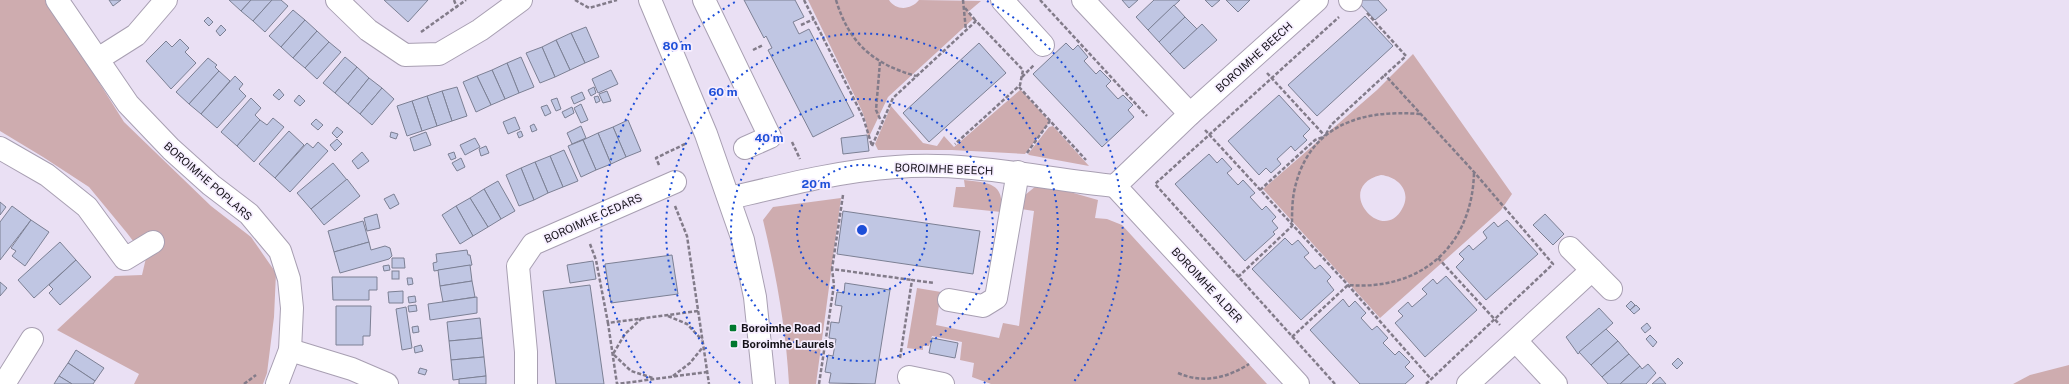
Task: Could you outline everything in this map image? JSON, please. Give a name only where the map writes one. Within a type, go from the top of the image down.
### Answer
[{"type":"street","name":"BOROIMHE POPLARS","points":[[57,0],[128,104],[170,149],[211,185],[248,214],[280,251],[289,279],[292,308],[290,350],[277,384]]},
{"type":"street","points":[[98,59],[136,35],[166,0]]},
{"type":"street","points":[[337,0],[368,30],[405,55],[439,54],[480,30],[520,0]]},
{"type":"street","points":[[650,0],[706,134],[730,198],[743,240],[755,297],[764,384]]},
{"type":"street","points":[[704,0],[770,137],[744,148]]},
{"type":"street","points":[[1002,0],[1043,45]]},
{"type":"street","points":[[1083,0],[1190,114]]},
{"type":"street","name":"BOROIMHE BEECH","points":[[730,198],[839,174],[897,167],[1024,165],[1116,186],[1190,114],[1317,0]]},
{"type":"street","points":[[0,148],[47,175],[87,207],[125,259],[153,242]]},
{"type":"street","points":[[949,300],[983,306],[996,298],[1024,165]]},
{"type":"street","name":"BOROIMHE CEDARS","points":[[526,384],[526,352],[518,266],[533,244],[671,184]]},
{"type":"street","name":"BOROIMHE ALDER","points":[[1116,186],[1298,384]]},
{"type":"street","points":[[1570,248],[1611,288]]},
{"type":"street","points":[[1468,384],[1592,270]]},
{"type":"street","points":[[4,384],[32,340]]},
{"type":"street","points":[[1516,341],[1556,384]]},
{"type":"street","points":[[290,350],[352,369],[387,384]]},
{"type":"street","points":[[904,369],[943,384]]},
{"type":"path","points":[[454,0],[457,8]]},
{"type":"path","points":[[414,36],[457,8],[466,0]]},
{"type":"path","points":[[574,0],[589,8],[617,0]]},
{"type":"path","points":[[804,0],[863,117],[872,146]]},
{"type":"path","points":[[836,0],[848,30],[866,51],[880,61],[899,71],[916,76]]},
{"type":"path","points":[[963,0],[966,31]]},
{"type":"path","points":[[1040,0],[1147,116]]},
{"type":"path","points":[[952,147],[1019,87],[1022,70],[964,7]]},
{"type":"path","points":[[1260,191],[1315,140],[1325,136],[1331,125],[1406,56],[1352,7],[1155,184],[1335,384]]},
{"type":"path","points":[[801,25],[814,18]]},
{"type":"path","points":[[871,153],[881,121],[893,98],[976,21]]},
{"type":"path","points":[[1253,58],[1325,136]]},
{"type":"path","points":[[880,61],[876,110],[881,121]]},
{"type":"path","points":[[1385,75],[1474,172],[1553,264],[1426,384]]},
{"type":"path","points":[[1019,87],[1091,165]]},
{"type":"path","points":[[1238,277],[1292,226],[1294,193],[1298,176],[1315,146],[1325,136],[1340,124],[1370,115],[1387,112],[1420,114]]},
{"type":"path","points":[[1190,114],[1348,285],[1431,379]]},
{"type":"path","points":[[1024,165],[1024,156],[1050,121]]},
{"type":"path","points":[[706,134],[656,158],[671,184],[687,236],[709,384]]},
{"type":"path","points":[[1292,337],[1348,285],[1365,286],[1398,281],[1413,275],[1438,258],[1453,242],[1463,226],[1471,203],[1474,172]]},
{"type":"path","points":[[819,384],[834,285],[832,269],[843,196],[839,174]]},
{"type":"path","points":[[582,223],[596,260],[608,323],[617,384],[707,372]]},
{"type":"path","points":[[1438,258],[1516,341]]},
{"type":"path","points":[[832,269],[951,285],[949,300]]},
{"type":"path","points":[[904,369],[912,280]]},
{"type":"path","points":[[608,323],[698,311]]},
{"type":"path","points":[[666,315],[687,324],[702,340]]},
{"type":"path","points":[[613,354],[625,334],[643,318]]},
{"type":"path","points":[[673,377],[690,363],[703,347]]},
{"type":"path","points":[[613,354],[632,370],[644,376],[657,378]]},
{"type":"path","points":[[1178,373],[1188,380],[1197,382],[1214,380],[1234,373],[1250,363]]},
{"type":"shaded area","points":[[0,0],[47,0],[124,122],[211,206],[251,237],[276,273],[274,317],[267,373],[263,384],[134,384],[139,374],[57,330],[115,276],[142,275],[146,258],[89,187],[0,131]]},
{"type":"shaded area","points":[[808,0],[889,0],[892,4],[904,8],[912,6],[919,0],[981,1],[968,12],[973,19],[888,97],[868,139],[866,122],[862,111]]},
{"type":"shaded area","points":[[1413,54],[1512,194],[1501,210],[1380,318],[1263,189],[1377,90]],"holes":[[[1381,175],[1387,176],[1402,186],[1405,203],[1393,219],[1383,221],[1374,218],[1366,210],[1361,201],[1361,191],[1367,181]]]},
{"type":"shaded area","points":[[1020,90],[1048,120],[1048,124],[1025,154],[952,150],[878,150],[875,144],[891,106],[923,143],[937,146],[944,136],[954,147]]},
{"type":"shaded area","points":[[1053,126],[1089,166],[1028,154],[1049,127]]},
{"type":"shaded area","points":[[964,180],[980,182],[993,186],[997,189],[1002,202],[1001,212],[953,207],[956,187],[965,187]]},
{"type":"shaded area","points":[[1036,186],[1063,190],[1098,200],[1095,218],[1107,219],[1122,225],[1267,384],[991,384],[972,377],[974,363],[960,360],[962,342],[932,336],[929,346],[923,346],[923,350],[907,348],[917,288],[941,292],[936,325],[999,338],[1003,323],[1019,326],[1034,211],[1021,209],[1025,195]]},
{"type":"shaded area","points":[[841,198],[816,384],[789,384],[786,342],[780,301],[763,220],[773,207]]},
{"type":"shaded area","points":[[2069,365],[2069,384],[2013,384],[2030,375]]},
{"type":"building","points":[[109,0],[121,0],[113,6]]},
{"type":"building","points":[[229,0],[251,0],[241,11]]},
{"type":"building","points":[[251,0],[272,0],[253,21],[241,11]]},
{"type":"building","points":[[272,0],[281,0],[288,6],[265,32],[253,21]]},
{"type":"building","points":[[384,0],[428,0],[408,22]]},
{"type":"building","points":[[744,0],[795,0],[804,17],[793,22],[799,34],[809,29],[854,116],[813,137],[768,50],[772,48],[766,36],[764,38]]},
{"type":"building","points":[[1122,0],[1138,0],[1129,8]]},
{"type":"building","points":[[1154,0],[1180,0],[1148,30],[1136,17]]},
{"type":"building","points":[[1205,0],[1220,0],[1212,7]]},
{"type":"building","points":[[1226,0],[1250,0],[1238,12]]},
{"type":"building","points":[[1360,0],[1378,0],[1387,10],[1375,20],[1358,2]]},
{"type":"building","points":[[1174,5],[1185,17],[1159,42],[1148,30]]},
{"type":"building","points":[[293,10],[305,20],[281,47],[269,36]]},
{"type":"building","points":[[1365,16],[1393,46],[1317,116],[1288,85]]},
{"type":"building","points":[[208,17],[213,22],[209,26],[204,21]]},
{"type":"building","points":[[1185,17],[1197,29],[1170,54],[1159,42]]},
{"type":"building","points":[[305,20],[317,31],[293,58],[281,47]]},
{"type":"building","points":[[1202,24],[1217,40],[1184,69],[1170,54]]},
{"type":"building","points":[[221,25],[226,30],[220,36],[216,31]]},
{"type":"building","points":[[586,27],[599,57],[585,63],[571,33]]},
{"type":"building","points":[[317,31],[329,42],[305,68],[293,58]]},
{"type":"building","points":[[571,33],[585,63],[570,70],[556,40]]},
{"type":"building","points":[[180,39],[189,48],[185,52],[196,63],[171,89],[146,61],[166,41],[172,47]]},
{"type":"building","points":[[556,40],[570,70],[555,77],[542,47]]},
{"type":"building","points":[[329,42],[341,52],[317,79],[305,68]]},
{"type":"building","points":[[979,43],[1006,73],[929,142],[903,113]]},
{"type":"building","points":[[1066,43],[1073,50],[1078,45],[1088,57],[1084,61],[1096,74],[1100,70],[1111,81],[1106,86],[1118,99],[1123,95],[1133,105],[1128,110],[1134,117],[1102,147],[1033,74]]},
{"type":"building","points":[[542,47],[555,77],[540,83],[526,53]]},
{"type":"building","points":[[345,57],[357,67],[335,93],[323,83]]},
{"type":"building","points":[[521,57],[534,87],[519,93],[507,63]]},
{"type":"building","points":[[208,58],[217,65],[215,67],[219,71],[189,104],[176,92]]},
{"type":"building","points":[[507,63],[519,93],[505,99],[492,70]]},
{"type":"building","points":[[357,67],[369,78],[348,104],[335,93]]},
{"type":"building","points":[[492,70],[505,99],[491,105],[477,76]]},
{"type":"building","points":[[611,70],[618,84],[598,93],[592,79]]},
{"type":"building","points":[[219,71],[230,81],[201,114],[189,104]]},
{"type":"building","points":[[235,76],[243,84],[239,89],[246,96],[217,128],[201,114]]},
{"type":"building","points":[[477,76],[491,105],[476,112],[463,82]]},
{"type":"building","points":[[369,78],[382,88],[360,114],[348,104]]},
{"type":"building","points":[[457,87],[467,116],[452,121],[442,91]]},
{"type":"building","points":[[594,87],[596,93],[591,96],[588,90]]},
{"type":"building","points":[[382,88],[394,99],[372,125],[360,114]]},
{"type":"building","points":[[279,89],[284,95],[279,100],[273,95]]},
{"type":"building","points":[[442,91],[452,121],[437,126],[427,96]]},
{"type":"building","points":[[607,91],[611,101],[603,103],[599,94]]},
{"type":"building","points":[[582,92],[585,99],[574,104],[571,97]]},
{"type":"building","points":[[299,95],[305,101],[300,106],[294,101]]},
{"type":"building","points":[[1279,95],[1310,129],[1303,136],[1307,140],[1295,151],[1291,146],[1277,159],[1281,164],[1271,173],[1266,168],[1259,175],[1228,141]]},
{"type":"building","points":[[427,96],[437,126],[422,131],[412,101]]},
{"type":"building","points":[[598,96],[600,101],[596,103],[594,97]]},
{"type":"building","points":[[251,98],[261,108],[255,115],[260,120],[237,146],[221,132]]},
{"type":"building","points":[[557,98],[561,109],[556,111],[551,100]]},
{"type":"building","points":[[412,101],[422,131],[407,136],[397,106]]},
{"type":"building","points":[[581,104],[588,120],[581,123],[574,108]]},
{"type":"building","points":[[547,105],[551,113],[545,116],[541,107]]},
{"type":"building","points":[[572,107],[574,113],[565,118],[562,112]]},
{"type":"building","points":[[515,117],[520,129],[508,134],[503,122]]},
{"type":"building","points":[[273,118],[284,127],[254,162],[237,146],[260,120],[267,125]]},
{"type":"building","points":[[316,119],[323,125],[318,130],[311,124]]},
{"type":"building","points":[[628,120],[641,151],[626,157],[613,127]]},
{"type":"building","points":[[534,124],[537,130],[532,132],[530,126]]},
{"type":"building","points":[[581,126],[586,138],[572,144],[567,133]]},
{"type":"building","points":[[337,127],[343,132],[337,138],[332,133]]},
{"type":"building","points":[[613,127],[626,157],[611,164],[598,133]]},
{"type":"building","points":[[289,131],[304,145],[275,178],[259,164]]},
{"type":"building","points":[[521,131],[523,136],[519,138],[517,133]]},
{"type":"building","points":[[391,132],[398,134],[396,139],[390,137]]},
{"type":"building","points":[[426,132],[431,145],[414,151],[410,138]]},
{"type":"building","points":[[598,133],[611,164],[596,170],[583,140]]},
{"type":"building","points":[[867,135],[869,151],[843,154],[841,138]]},
{"type":"building","points":[[475,138],[480,147],[465,155],[460,145]]},
{"type":"building","points":[[337,139],[342,144],[335,151],[330,145]]},
{"type":"building","points":[[583,140],[596,170],[581,177],[568,146]]},
{"type":"building","points":[[318,142],[328,151],[290,192],[275,178],[307,143],[313,148]]},
{"type":"building","points":[[486,146],[489,153],[481,156],[479,149]]},
{"type":"building","points":[[564,150],[578,181],[563,187],[550,156]]},
{"type":"building","points":[[362,152],[369,161],[358,169],[352,161]]},
{"type":"building","points":[[454,152],[456,158],[451,160],[448,154]]},
{"type":"building","points":[[1209,154],[1217,163],[1222,158],[1232,169],[1227,173],[1238,185],[1243,180],[1255,193],[1250,197],[1262,210],[1266,206],[1276,217],[1272,221],[1278,228],[1273,232],[1275,234],[1245,261],[1175,184]]},
{"type":"building","points":[[550,156],[563,187],[548,193],[535,162]]},
{"type":"building","points":[[461,158],[465,167],[457,171],[452,163]]},
{"type":"building","points":[[535,162],[548,193],[534,200],[521,168]]},
{"type":"building","points":[[333,163],[347,180],[311,209],[297,193]]},
{"type":"building","points":[[521,168],[534,200],[519,206],[506,175]]},
{"type":"building","points":[[347,179],[360,196],[324,225],[311,209]]},
{"type":"building","points":[[498,181],[515,211],[501,219],[484,189]]},
{"type":"building","points":[[484,189],[501,219],[488,227],[470,198]]},
{"type":"building","points":[[394,194],[399,204],[390,209],[384,199]]},
{"type":"building","points":[[470,198],[488,227],[473,236],[456,206]]},
{"type":"building","points":[[0,202],[6,207],[0,215]]},
{"type":"building","points":[[12,206],[31,220],[0,260],[0,222]]},
{"type":"building","points":[[456,206],[473,236],[460,244],[442,215]]},
{"type":"building","points":[[843,211],[980,231],[973,274],[837,254]]},
{"type":"building","points":[[377,214],[380,228],[367,231],[364,218]]},
{"type":"building","points":[[1545,214],[1564,234],[1553,245],[1533,225]]},
{"type":"building","points":[[31,220],[49,232],[25,266],[12,256],[16,251],[11,248]]},
{"type":"building","points":[[1507,220],[1538,254],[1486,300],[1456,267],[1464,259],[1459,254],[1469,245],[1473,250],[1487,238],[1483,232],[1494,222],[1498,227]]},
{"type":"building","points":[[363,221],[369,242],[334,252],[328,231]]},
{"type":"building","points":[[1285,238],[1292,245],[1298,240],[1309,253],[1304,257],[1315,269],[1320,265],[1331,277],[1327,281],[1334,290],[1301,320],[1252,269]]},
{"type":"building","points":[[60,242],[76,260],[34,298],[18,280]]},
{"type":"building","points":[[369,242],[371,250],[385,246],[390,248],[392,256],[389,259],[340,273],[334,252]]},
{"type":"building","points":[[467,250],[468,255],[470,255],[472,265],[434,271],[433,263],[437,262],[436,254]]},
{"type":"building","points":[[672,255],[678,294],[611,303],[605,264]]},
{"type":"building","points":[[392,258],[404,258],[405,268],[392,268]]},
{"type":"building","points":[[76,260],[91,277],[60,305],[49,293],[53,289],[49,285]]},
{"type":"building","points":[[593,261],[596,279],[570,283],[567,265]]},
{"type":"building","points":[[389,265],[390,270],[384,271],[383,266]]},
{"type":"building","points":[[470,265],[472,281],[440,286],[438,270]]},
{"type":"building","points":[[392,271],[399,271],[399,279],[392,279]]},
{"type":"building","points":[[1446,276],[1477,310],[1425,357],[1395,323],[1403,316],[1398,311],[1408,302],[1412,307],[1427,294],[1422,289],[1433,279],[1437,284]]},
{"type":"building","points":[[332,277],[377,277],[377,290],[369,290],[369,300],[333,300]]},
{"type":"building","points":[[407,278],[412,278],[413,284],[408,285]]},
{"type":"building","points":[[472,281],[475,297],[443,302],[440,286]]},
{"type":"building","points":[[0,282],[7,288],[0,296]]},
{"type":"building","points":[[845,283],[890,290],[875,384],[829,383],[831,373],[825,372],[828,355],[833,356],[836,339],[829,338],[831,322],[839,323],[842,306],[835,305],[837,292],[844,293]]},
{"type":"building","points":[[590,285],[604,384],[556,384],[543,291]]},
{"type":"building","points":[[403,291],[403,303],[389,303],[388,292]]},
{"type":"building","points":[[415,296],[416,302],[409,303],[408,297]]},
{"type":"building","points":[[477,297],[477,313],[430,320],[428,304]]},
{"type":"building","points":[[1343,299],[1349,307],[1355,301],[1366,313],[1361,318],[1372,330],[1377,326],[1388,338],[1383,343],[1395,355],[1399,351],[1410,362],[1405,367],[1414,376],[1405,384],[1360,384],[1310,330]]},
{"type":"building","points":[[1631,301],[1635,305],[1630,310],[1626,306]]},
{"type":"building","points":[[416,305],[417,311],[409,312],[408,306]]},
{"type":"building","points":[[1636,305],[1640,309],[1634,314],[1630,310]]},
{"type":"building","points":[[336,306],[371,306],[370,336],[363,336],[363,345],[336,345]]},
{"type":"building","points":[[406,307],[412,348],[402,350],[396,309]]},
{"type":"building","points":[[1599,308],[1613,323],[1578,354],[1566,337]]},
{"type":"building","points":[[480,318],[482,338],[449,341],[447,322]]},
{"type":"building","points":[[1647,323],[1651,328],[1645,333],[1641,328]]},
{"type":"building","points":[[418,326],[419,332],[413,333],[412,327]]},
{"type":"building","points":[[1606,329],[1618,341],[1591,365],[1579,352]]},
{"type":"building","points":[[1650,335],[1657,342],[1653,347],[1646,339]]},
{"type":"building","points":[[482,338],[484,357],[451,360],[449,341]]},
{"type":"building","points":[[932,338],[958,343],[955,358],[929,353]]},
{"type":"building","points":[[1618,341],[1629,354],[1602,377],[1591,365]]},
{"type":"building","points":[[421,345],[423,351],[415,353],[414,347]]},
{"type":"building","points":[[76,350],[104,368],[95,381],[68,363]]},
{"type":"building","points":[[1629,354],[1640,366],[1620,384],[1608,384],[1602,377]]},
{"type":"building","points":[[484,357],[486,376],[453,380],[451,360]]},
{"type":"building","points":[[1678,358],[1683,363],[1677,369],[1672,364]]},
{"type":"building","points":[[68,363],[95,381],[93,384],[72,384],[59,376]]},
{"type":"building","points":[[1648,364],[1656,373],[1646,384],[1620,384],[1640,366],[1642,369]]},
{"type":"building","points":[[420,368],[427,370],[425,375],[418,373]]},
{"type":"building","points":[[59,376],[72,384],[54,384]]},
{"type":"building","points":[[486,376],[486,384],[459,384],[459,379]]},
{"type":"building","points":[[1660,377],[1666,384],[1652,384]]},
{"type":"place","name":"Boroimhe Road","points":[[733,328]]},
{"type":"place","name":"Boroimhe Laurels","points":[[734,344]]}]
